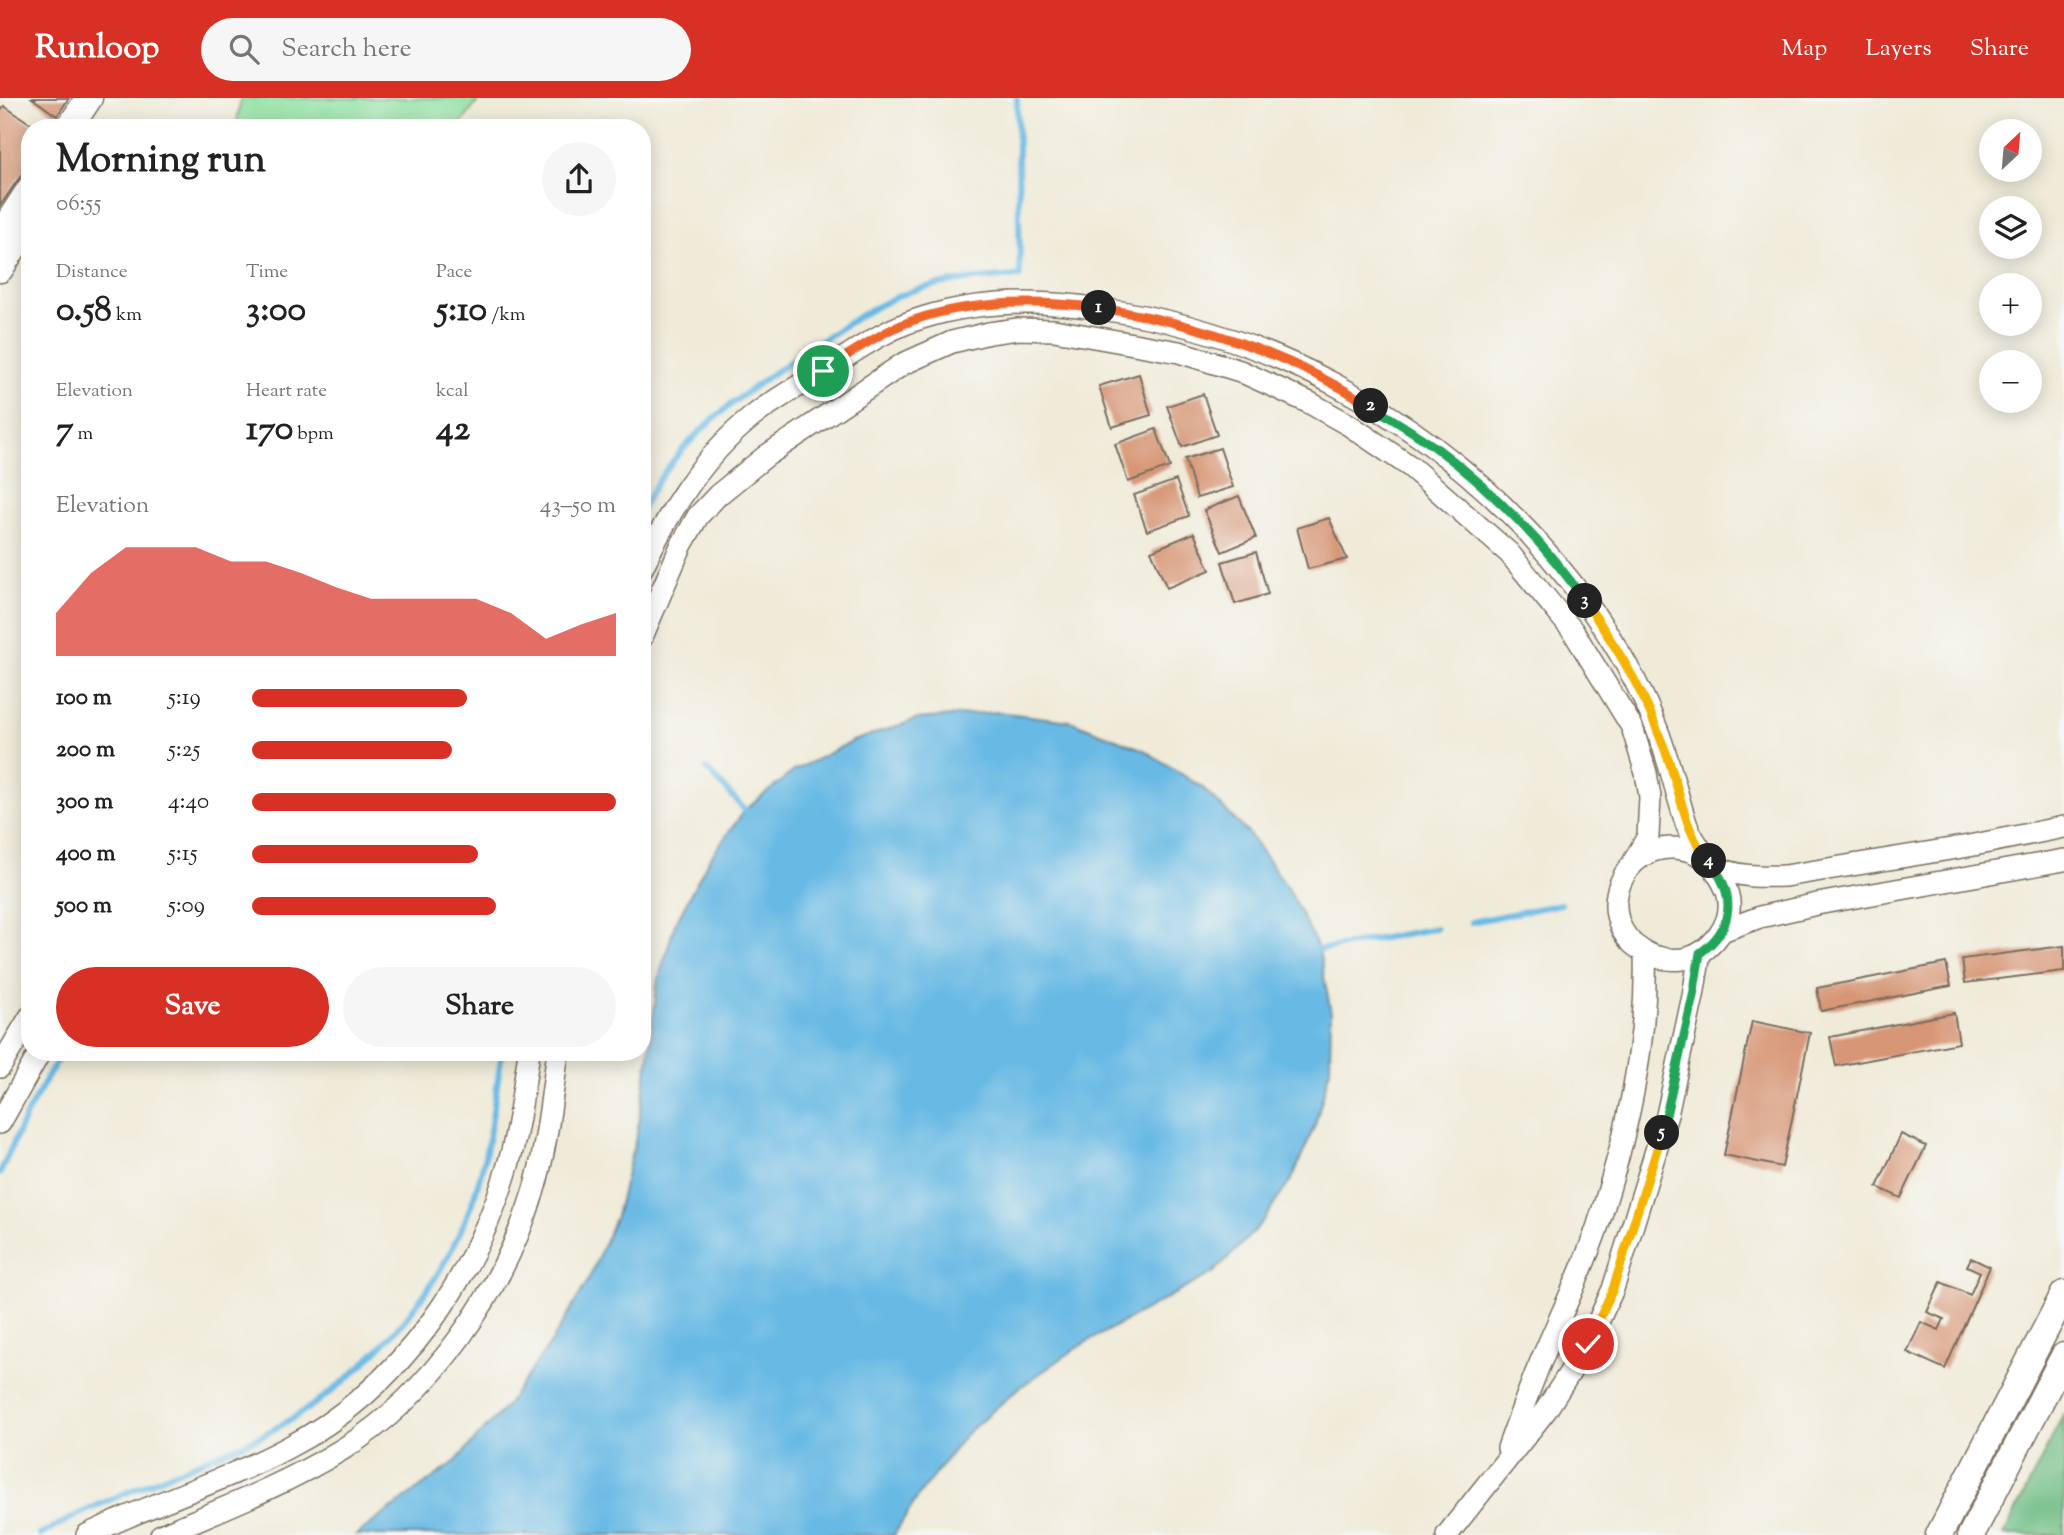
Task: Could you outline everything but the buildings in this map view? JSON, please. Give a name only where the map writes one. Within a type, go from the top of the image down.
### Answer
[{"type":"street","points":[[75,119],[89,98]]},
{"type":"street","points":[[94,119],[107,98]]},
{"type":"street","points":[[0,235],[21,203]]},
{"type":"street","points":[[0,269],[21,236]]},
{"type":"street","points":[[651,549],[677,503],[724,440],[764,408],[892,329],[925,317],[1010,303],[1083,306],[1147,315],[1202,330],[1301,366],[1349,392],[1440,450],[1491,495],[1528,533],[1572,583],[1633,677],[1655,723],[1671,767],[1687,826],[1695,843],[1721,875],[1728,893],[1728,913],[1722,931],[1709,946],[1700,953],[1683,959],[1664,960],[1645,953],[1629,941],[1621,928],[1616,910],[1617,890],[1648,836],[1650,797],[1646,773],[1632,727],[1573,631],[1509,553],[1412,467],[1349,425],[1310,403],[1240,371],[1180,352],[1054,330],[1018,329],[952,342],[903,364],[766,456],[718,495],[698,516],[681,546],[651,616]]},
{"type":"street","points":[[1634,862],[1651,851],[1670,847],[1689,850],[1726,872],[1756,877],[1785,876],[1969,846],[2064,827]]},
{"type":"street","points":[[1722,931],[1753,919],[1817,904],[2064,860]]},
{"type":"street","points":[[1502,1463],[1536,1372],[1574,1287],[1601,1213],[1630,1110],[1644,1026],[1645,953]]},
{"type":"street","points":[[1447,1535],[1546,1410],[1588,1344],[1613,1289],[1667,1115],[1700,953]]},
{"type":"street","points":[[0,1067],[21,1032]]},
{"type":"street","points":[[0,1123],[35,1061]]},
{"type":"street","points":[[87,1535],[288,1448],[353,1403],[383,1377],[414,1344],[457,1283],[490,1218],[512,1149],[527,1061]]},
{"type":"street","points":[[161,1535],[271,1487],[346,1447],[376,1425],[439,1364],[487,1297],[520,1228],[542,1156],[557,1061]]},
{"type":"street","points":[[1939,1535],[2064,1294]]},
{"type":"street","points":[[1971,1535],[2064,1356]]},
{"type":"green space","points":[[241,98],[480,98],[465,119],[238,119]]},
{"type":"green space","points":[[2064,1413],[2064,1535],[2004,1535]]},
{"type":"water","points":[[998,712],[1070,721],[1144,750],[1203,788],[1249,834],[1289,890],[1319,950],[1331,1013],[1330,1069],[1315,1125],[1293,1177],[1260,1225],[1213,1273],[1081,1345],[1019,1388],[965,1435],[919,1495],[894,1535],[356,1535],[456,1461],[505,1407],[552,1341],[589,1279],[616,1216],[637,1133],[648,1061],[651,1061],[657,984],[675,924],[708,861],[745,810],[795,770],[853,741],[918,719]]},
{"type":"waterway","points":[[651,493],[674,460],[715,418],[761,382],[873,308],[928,287],[1020,276],[1017,98]]},
{"type":"waterway","points":[[707,769],[745,810]]},
{"type":"waterway","points":[[1471,922],[1561,904]]},
{"type":"waterway","points":[[1319,950],[1436,928]]},
{"type":"waterway","points":[[0,1173],[28,1111],[57,1061]]},
{"type":"waterway","points":[[40,1535],[102,1503],[250,1441],[297,1416],[330,1393],[389,1338],[438,1274],[472,1203],[487,1147],[501,1061]]},
{"type":"route","points":[[823,371],[892,329],[925,317],[1010,303],[1083,306],[1147,315],[1202,330],[1301,366],[1349,392],[1440,450],[1491,495],[1572,583],[1633,677],[1655,723],[1671,767],[1687,826],[1695,843],[1721,875],[1728,893],[1728,913],[1722,931],[1700,953],[1667,1115],[1613,1289],[1588,1344]]}]
